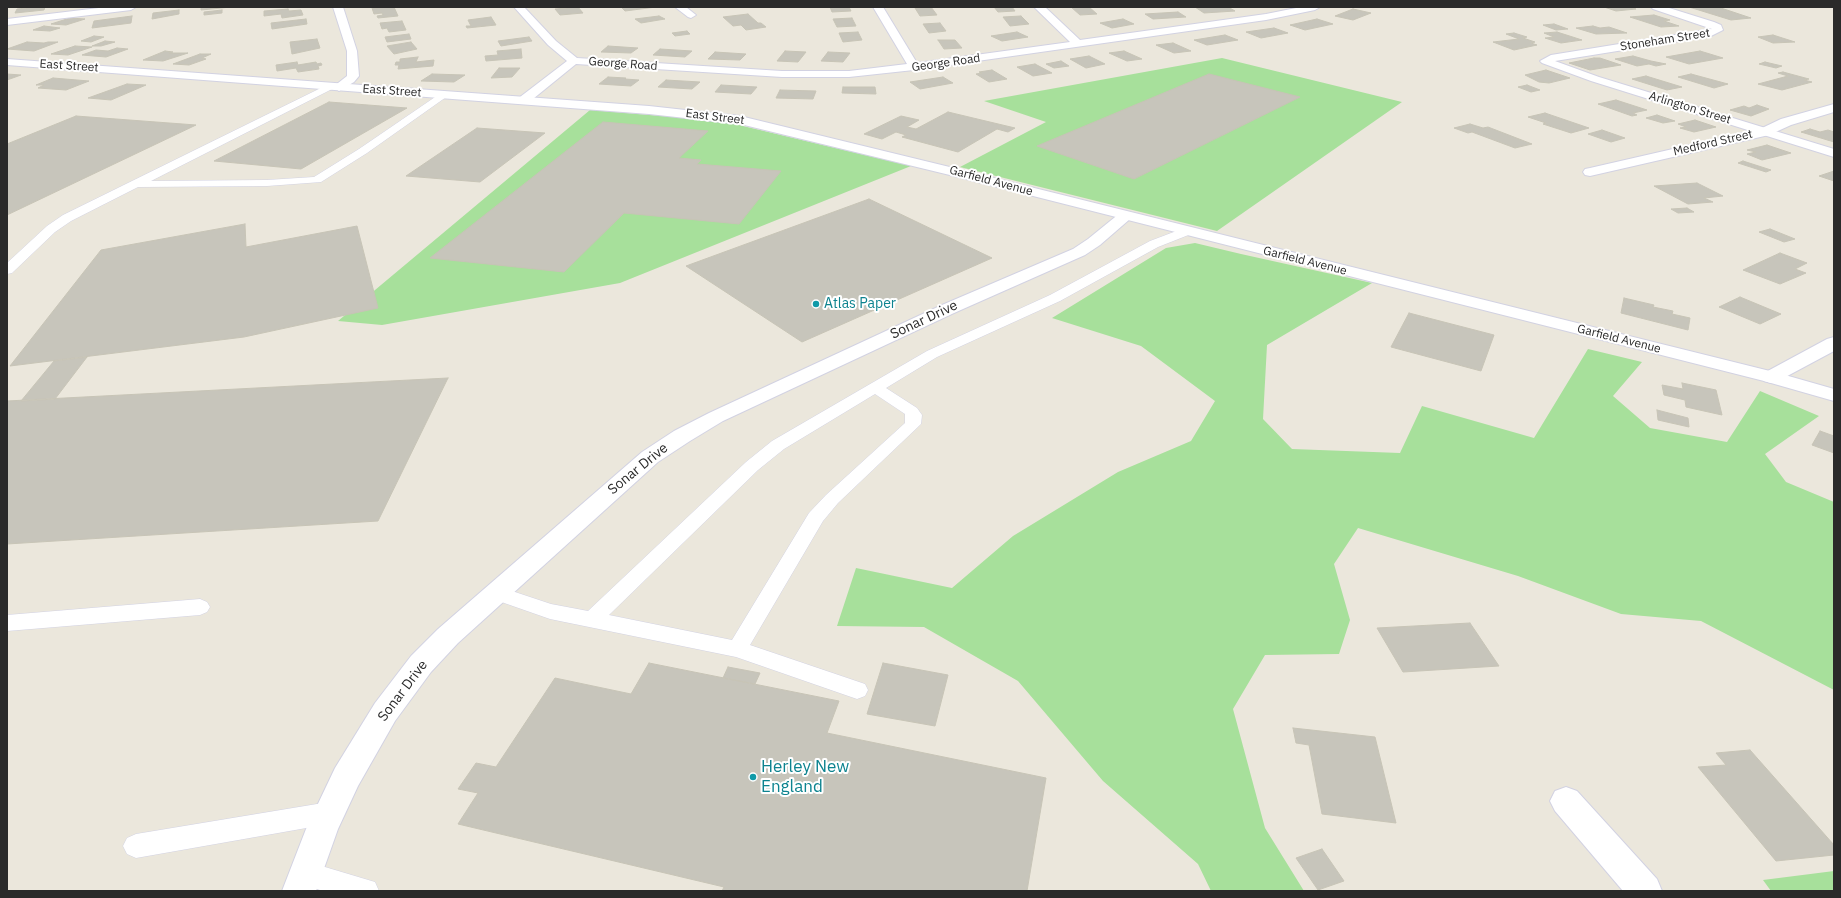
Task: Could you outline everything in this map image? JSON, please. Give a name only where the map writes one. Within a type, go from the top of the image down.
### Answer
[{"type":"street","points":[[7,22],[131,7]]},
{"type":"street","points":[[335,86],[350,80],[353,76],[352,51],[338,7]]},
{"type":"street","points":[[519,7],[552,44],[574,61],[524,100]]},
{"type":"street","points":[[680,7],[691,15]]},
{"type":"street","points":[[878,7],[914,67]]},
{"type":"street","points":[[1039,7],[1078,44]]},
{"type":"street","name":"George Road","points":[[574,61],[782,74],[849,74],[914,67],[1266,17],[1315,7]]},
{"type":"street","name":"Stoneham Street","points":[[1546,61],[1551,58],[1711,33],[1718,30],[1717,27],[1710,24],[1656,7]]},
{"type":"street","name":"Arlington Street","points":[[1546,61],[1589,77],[1834,153]]},
{"type":"street","name":"East Street","points":[[7,62],[524,100],[720,117],[775,128]]},
{"type":"street","name":"Medford Street","points":[[1590,172],[1764,132],[1786,122],[1834,108]]},
{"type":"street","name":"Garfield Avenue","points":[[775,128],[1771,377],[1834,395]]},
{"type":"street","name":"Sonar Drive","points":[[302,882],[329,813],[364,745],[404,685],[420,664],[636,469],[682,436],[716,417],[948,309],[1079,252],[1094,242],[1125,216]]},
{"type":"street","points":[[1771,377],[1834,343]]},
{"type":"street","points":[[1566,801],[1646,891]]},
{"type":"lane","points":[[7,270],[55,225],[74,214],[335,86]]},
{"type":"lane","points":[[135,184],[267,183],[317,180],[363,151],[444,94]]},
{"type":"lane","points":[[592,620],[764,455],[788,439],[932,354],[1055,298],[1154,244],[1187,232]]},
{"type":"lane","points":[[737,649],[816,518],[832,499],[913,424],[915,418],[913,413],[874,387]]},
{"type":"lane","points":[[497,593],[550,611],[737,649],[858,690]]},
{"type":"lane","points":[[7,623],[200,607]]},
{"type":"lane","points":[[136,846],[329,813]]},
{"type":"lane","points":[[302,882],[366,891]]},
{"type":"green space","points":[[1222,58],[1402,102],[1217,231],[960,167],[1046,122],[984,101]]},
{"type":"green space","points":[[590,110],[722,121],[911,166],[620,283],[382,325],[338,321]]},
{"type":"green space","points":[[1195,243],[1372,283],[1267,345],[1263,419],[1292,449],[1400,453],[1422,406],[1534,438],[1588,349],[1642,362],[1613,396],[1650,428],[1727,442],[1760,391],[1819,416],[1765,454],[1786,482],[1834,502],[1834,690],[1701,621],[1621,614],[1518,576],[1358,528],[1334,564],[1350,620],[1339,654],[1265,655],[1233,709],[1265,828],[1304,891],[1211,891],[1198,864],[1103,781],[1018,681],[924,627],[837,626],[856,568],[952,588],[1013,536],[1118,472],[1191,441],[1215,401],[1141,346],[1052,318],[1166,248]]},
{"type":"green space","points":[[1834,871],[1834,891],[1771,891],[1763,880]]},
{"type":"building","points":[[45,7],[44,10],[15,13],[17,9]]},
{"type":"building","points":[[201,7],[231,7],[201,10]]},
{"type":"building","points":[[394,7],[398,16],[378,18],[377,16],[383,15],[382,13],[374,14],[372,8]]},
{"type":"building","points":[[578,7],[583,13],[560,15],[555,9]]},
{"type":"building","points":[[621,7],[656,7],[625,11]]},
{"type":"building","points":[[830,7],[849,7],[851,11],[832,12]]},
{"type":"building","points":[[931,7],[937,15],[920,16],[915,8]]},
{"type":"building","points":[[994,7],[1012,7],[1015,11],[998,12]]},
{"type":"building","points":[[1071,7],[1089,7],[1097,14],[1080,15]]},
{"type":"building","points":[[1195,7],[1228,7],[1235,11],[1204,13]]},
{"type":"building","points":[[1604,7],[1629,7],[1636,9],[1616,11]]},
{"type":"building","points":[[1689,7],[1718,7],[1751,18],[1731,20]]},
{"type":"building","points":[[288,9],[289,11],[301,10],[303,15],[282,18],[281,14],[264,16],[264,11]]},
{"type":"building","points":[[1353,9],[1371,13],[1353,20],[1335,16]]},
{"type":"building","points":[[179,10],[179,14],[152,19],[153,13]]},
{"type":"building","points":[[222,10],[222,13],[204,15],[204,12]]},
{"type":"building","points":[[1178,12],[1186,17],[1153,19],[1145,14]]},
{"type":"building","points":[[748,14],[758,23],[761,23],[766,27],[746,30],[741,25],[733,26],[723,17]]},
{"type":"building","points":[[1654,15],[1670,20],[1664,21],[1679,26],[1661,27],[1630,17]]},
{"type":"building","points":[[132,16],[131,23],[92,28],[94,21]]},
{"type":"building","points":[[659,16],[665,19],[641,23],[635,19]]},
{"type":"building","points":[[1021,16],[1029,24],[1010,26],[1003,17]]},
{"type":"building","points":[[491,17],[496,25],[467,28],[466,26],[471,26],[468,20]]},
{"type":"building","points":[[70,18],[85,19],[66,25],[51,24]]},
{"type":"building","points":[[852,18],[856,26],[837,27],[833,19]]},
{"type":"building","points":[[306,19],[307,24],[272,29],[271,23]]},
{"type":"building","points":[[1123,19],[1134,24],[1112,28],[1100,23]]},
{"type":"building","points":[[1317,19],[1333,24],[1305,30],[1290,25]]},
{"type":"building","points":[[402,21],[406,30],[389,32],[387,28],[382,29],[380,23]]},
{"type":"building","points":[[940,23],[946,31],[929,33],[923,24]]},
{"type":"building","points":[[1554,24],[1568,29],[1556,30],[1543,25]]},
{"type":"building","points":[[44,26],[60,28],[50,31],[33,30]]},
{"type":"building","points":[[1593,26],[1600,28],[1609,27],[1627,33],[1596,34],[1576,28]]},
{"type":"building","points":[[1274,28],[1288,33],[1261,38],[1246,32]]},
{"type":"building","points":[[687,31],[690,34],[675,36],[672,33]]},
{"type":"building","points":[[858,32],[862,40],[843,42],[839,33]]},
{"type":"building","points":[[1017,32],[1028,37],[1002,41],[991,36]]},
{"type":"building","points":[[1557,32],[1582,40],[1561,43],[1545,38],[1554,37],[1544,33]]},
{"type":"building","points":[[1514,33],[1527,37],[1523,38],[1535,42],[1531,43],[1537,45],[1514,50],[1493,42],[1519,39],[1506,34]]},
{"type":"building","points":[[409,34],[411,39],[387,42],[385,37]]},
{"type":"building","points":[[1225,35],[1238,40],[1207,45],[1194,40]]},
{"type":"building","points":[[1773,35],[1795,42],[1773,43],[1758,37]]},
{"type":"building","points":[[94,36],[104,37],[91,42],[81,41]]},
{"type":"building","points":[[529,37],[532,41],[501,46],[498,41]]},
{"type":"building","points":[[317,39],[320,48],[292,54],[290,42]]},
{"type":"building","points":[[938,40],[955,40],[962,48],[944,49]]},
{"type":"building","points":[[105,41],[115,42],[101,46],[92,46]]},
{"type":"building","points":[[27,42],[58,42],[34,51],[7,49]]},
{"type":"building","points":[[411,42],[417,49],[394,54],[387,46]]},
{"type":"building","points":[[1173,43],[1191,51],[1174,53],[1156,45]]},
{"type":"building","points":[[75,46],[92,47],[68,55],[51,54]]},
{"type":"building","points":[[608,46],[638,48],[631,53],[601,52]]},
{"type":"building","points":[[117,48],[128,49],[106,57],[82,55],[96,50],[108,51]]},
{"type":"building","points":[[521,49],[522,58],[486,61],[485,56],[498,55],[497,51]]},
{"type":"building","points":[[660,49],[692,51],[685,57],[653,55]]},
{"type":"building","points":[[165,51],[173,52],[169,53],[188,53],[163,61],[143,60]]},
{"type":"building","points":[[785,51],[806,52],[798,62],[777,61]]},
{"type":"building","points":[[1124,51],[1142,59],[1127,61],[1109,53]]},
{"type":"building","points":[[1700,51],[1723,58],[1689,64],[1666,57]]},
{"type":"building","points":[[715,52],[746,54],[740,60],[708,59]]},
{"type":"building","points":[[828,52],[850,53],[843,62],[821,61]]},
{"type":"building","points":[[200,54],[211,54],[202,58],[206,59],[189,65],[173,64]]},
{"type":"building","points":[[1089,56],[1105,64],[1086,68],[1070,59]]},
{"type":"building","points":[[1633,56],[1666,64],[1656,66],[1649,64],[1637,66],[1615,59]]},
{"type":"building","points":[[418,57],[416,62],[434,60],[433,66],[398,69],[399,65],[395,65],[396,62],[400,62],[400,59]]},
{"type":"building","points":[[1600,58],[1621,65],[1590,70],[1569,63]]},
{"type":"building","points":[[1061,61],[1069,66],[1054,68],[1046,64]]},
{"type":"building","points":[[297,62],[298,65],[316,62],[317,64],[321,63],[322,65],[318,66],[319,69],[298,72],[296,68],[277,71],[276,65]]},
{"type":"building","points":[[1765,62],[1782,66],[1776,68],[1759,64]]},
{"type":"building","points":[[1035,64],[1052,73],[1033,76],[1017,67]]},
{"type":"building","points":[[499,68],[520,68],[512,77],[491,78]]},
{"type":"building","points":[[992,70],[1007,79],[989,82],[976,74],[982,73],[979,72]]},
{"type":"building","points":[[1546,70],[1570,78],[1549,83],[1539,82],[1525,75]]},
{"type":"building","points":[[1783,72],[1809,79],[1804,80],[1812,82],[1782,90],[1758,84],[1788,76],[1778,73]]},
{"type":"building","points":[[7,74],[21,75],[7,80]]},
{"type":"building","points":[[432,74],[465,75],[454,82],[421,81]]},
{"type":"building","points":[[1209,74],[1300,97],[1134,179],[1037,146]]},
{"type":"building","points":[[1691,74],[1728,84],[1714,88],[1678,77]]},
{"type":"building","points":[[1646,76],[1682,87],[1667,90],[1632,79]]},
{"type":"building","points":[[608,77],[639,80],[631,86],[599,84]]},
{"type":"building","points":[[943,77],[953,83],[920,89],[910,82]]},
{"type":"building","points":[[53,78],[89,81],[66,90],[38,88],[44,85],[36,85]]},
{"type":"building","points":[[666,80],[700,82],[692,89],[658,87]]},
{"type":"building","points":[[127,84],[146,85],[111,100],[88,98]]},
{"type":"building","points":[[721,85],[757,87],[751,94],[715,92]]},
{"type":"building","points":[[1527,85],[1540,90],[1531,92],[1518,87]]},
{"type":"building","points":[[843,87],[875,87],[876,94],[842,93]]},
{"type":"building","points":[[780,90],[816,91],[813,99],[776,98]]},
{"type":"building","points":[[1616,100],[1647,110],[1633,113],[1637,115],[1632,116],[1598,104]]},
{"type":"building","points":[[329,102],[407,108],[301,169],[214,161]]},
{"type":"building","points":[[1757,105],[1769,109],[1751,116],[1730,110],[1744,106],[1749,108]]},
{"type":"building","points":[[948,112],[1015,128],[1008,132],[997,129],[958,152],[902,137],[906,135],[896,132],[882,139],[864,134],[901,116],[919,120],[907,127],[916,129]]},
{"type":"building","points":[[1545,113],[1589,128],[1571,133],[1543,124],[1546,123],[1528,117]]},
{"type":"building","points":[[1657,115],[1675,121],[1663,123],[1646,118]]},
{"type":"building","points":[[76,116],[196,125],[7,215],[7,144]]},
{"type":"building","points":[[1695,120],[1716,127],[1694,132],[1680,128],[1686,127],[1678,124]]},
{"type":"building","points":[[603,122],[708,131],[679,158],[701,160],[697,164],[781,171],[739,224],[624,213],[564,272],[430,258]]},
{"type":"building","points":[[1470,124],[1483,128],[1488,127],[1532,144],[1515,148],[1472,132],[1468,133],[1454,128]]},
{"type":"building","points":[[477,128],[545,133],[480,182],[406,176]]},
{"type":"building","points":[[1810,129],[1820,132],[1828,130],[1834,132],[1834,142],[1801,132]]},
{"type":"building","points":[[1602,130],[1625,138],[1611,142],[1588,134]]},
{"type":"building","points":[[1767,145],[1791,153],[1762,160],[1747,154],[1756,152],[1747,150]]},
{"type":"building","points":[[1743,161],[1771,170],[1766,172],[1738,163]]},
{"type":"building","points":[[1834,171],[1834,181],[1819,176]]},
{"type":"building","points":[[1697,183],[1723,196],[1704,198],[1713,202],[1688,204],[1654,186]]},
{"type":"building","name":"Atlas Paper","points":[[869,199],[992,258],[802,342],[686,266]]},
{"type":"building","points":[[1687,208],[1694,212],[1678,213],[1671,209]]},
{"type":"building","points":[[245,224],[246,247],[357,226],[378,308],[244,337],[10,366],[101,250]]},
{"type":"building","points":[[1770,229],[1795,239],[1784,242],[1759,232]]},
{"type":"building","points":[[1780,253],[1807,263],[1795,269],[1806,273],[1780,284],[1743,270]]},
{"type":"building","points":[[1740,297],[1781,314],[1760,324],[1719,307]]},
{"type":"building","points":[[1624,298],[1654,305],[1653,307],[1673,311],[1672,314],[1690,318],[1688,330],[1621,313]]},
{"type":"building","points":[[1409,313],[1494,335],[1481,371],[1391,347]]},
{"type":"building","points":[[87,357],[55,399],[21,401],[54,361]]},
{"type":"building","points":[[448,378],[378,521],[7,544],[7,401]]},
{"type":"building","points":[[1682,383],[1716,390],[1722,415],[1686,407],[1685,400],[1664,395],[1662,385],[1683,389]]},
{"type":"building","points":[[1657,410],[1688,418],[1689,427],[1658,420]]},
{"type":"building","points":[[1820,431],[1834,436],[1834,453],[1812,445]]},
{"type":"building","points":[[1470,623],[1499,666],[1403,672],[1377,628]]},
{"type":"building","name":"Herley New England","points":[[649,663],[839,701],[827,733],[1046,778],[1027,891],[722,891],[724,887],[458,824],[478,793],[458,789],[476,763],[496,767],[555,678],[631,694]]},
{"type":"building","points":[[883,663],[948,675],[935,726],[867,714]]},
{"type":"building","points":[[728,667],[760,673],[755,684],[723,678]]},
{"type":"building","points":[[1293,728],[1375,737],[1396,823],[1322,814],[1309,745],[1296,743]]},
{"type":"building","points":[[1750,750],[1834,845],[1834,855],[1776,861],[1698,767],[1726,765],[1716,753]]},
{"type":"building","points":[[1322,849],[1344,881],[1318,890],[1296,858]]},
{"type":"place","name":"Atlas Paper","points":[[816,304]]},
{"type":"place","name":"Herley New England","points":[[753,777]]}]
